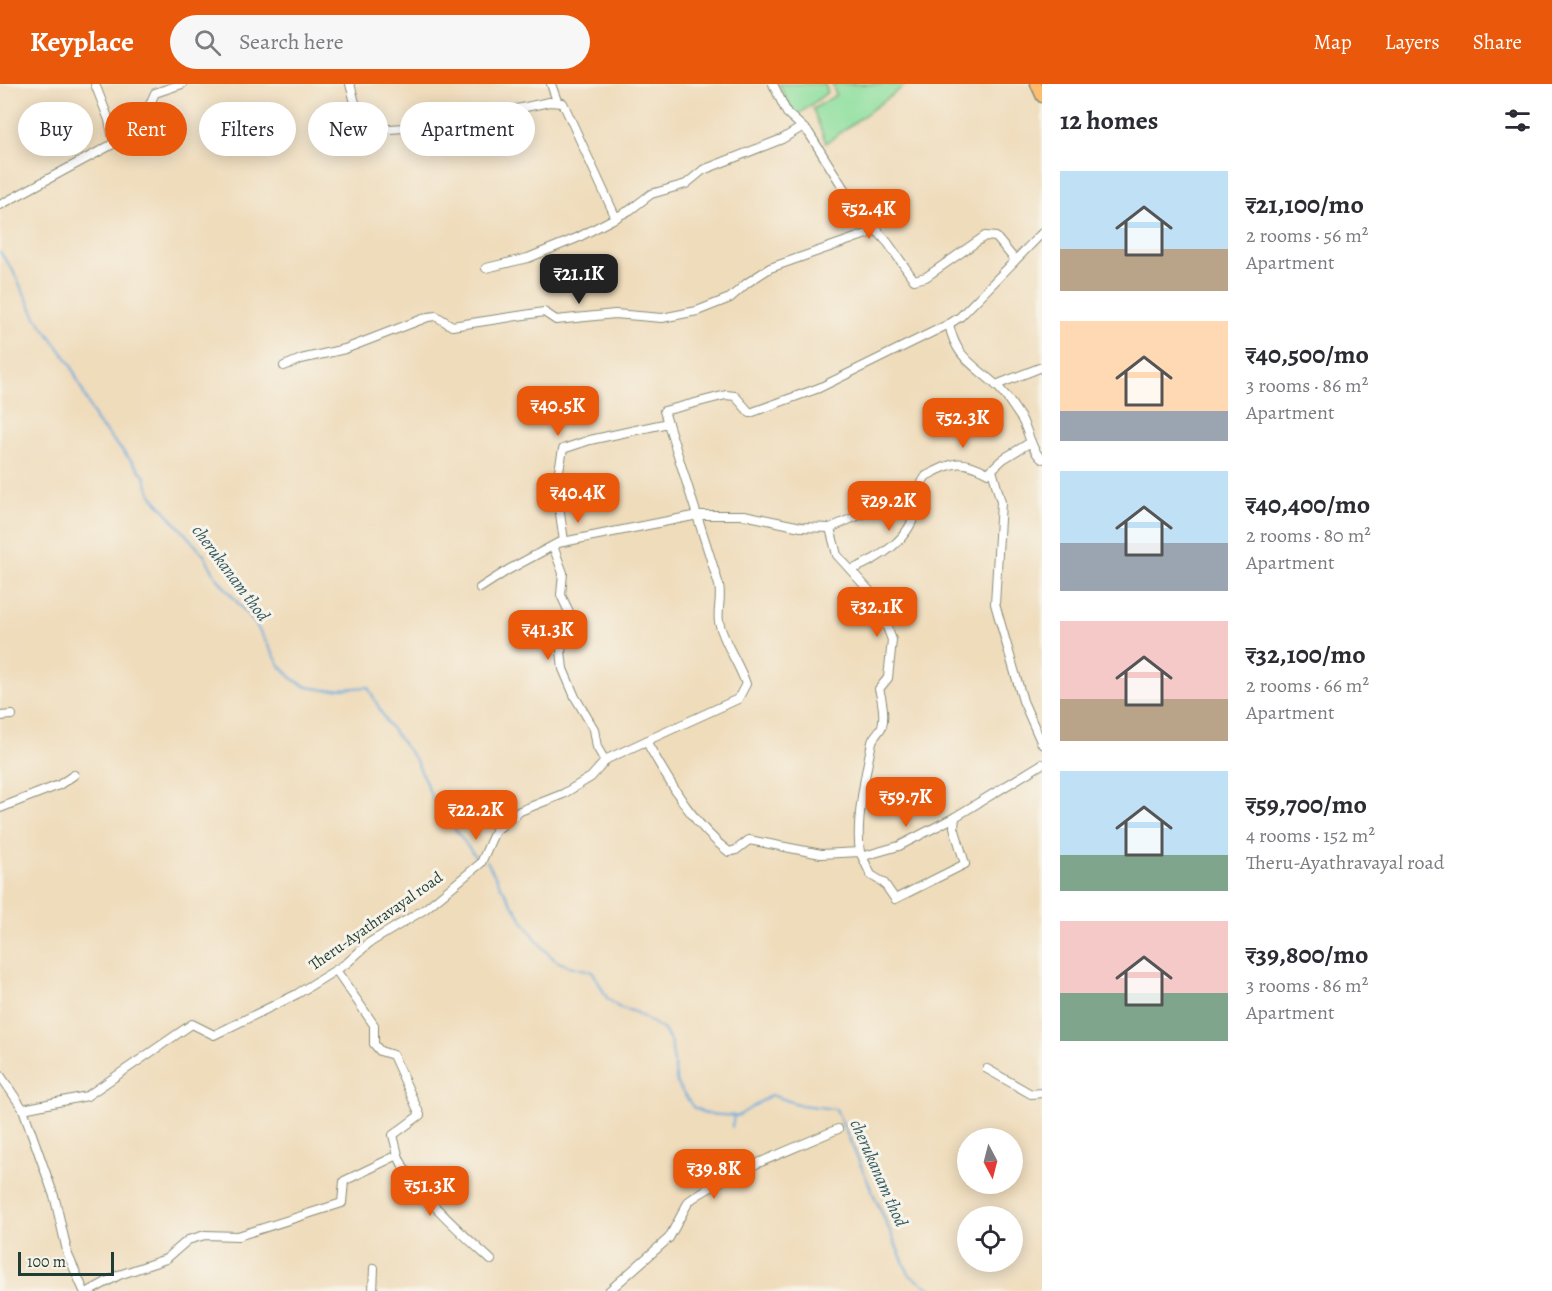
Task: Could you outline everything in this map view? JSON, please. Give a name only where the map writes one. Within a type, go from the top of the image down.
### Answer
[{"type":"main road","points":[[1036,84],[1042,97]]},
{"type":"street","points":[[95,84],[105,110]]},
{"type":"street","points":[[151,102],[155,93],[182,84]]},
{"type":"street","points":[[350,84],[361,118],[365,126],[373,130],[446,125],[557,101],[563,103],[616,218]]},
{"type":"street","points":[[551,84],[557,101]]},
{"type":"street","points":[[773,84],[787,113],[823,151],[854,205],[878,230],[914,280],[926,277],[972,243],[990,235],[996,237],[1015,260]]},
{"type":"street","points":[[486,268],[528,258],[555,248],[616,218],[651,194],[686,184],[703,170],[782,139],[802,127]]},
{"type":"street","points":[[0,205],[105,149]]},
{"type":"street","points":[[284,366],[301,359],[345,349],[436,316],[452,326],[544,312],[556,320],[615,314],[675,316],[730,298],[747,282],[770,268],[878,230]]},
{"type":"street","points":[[698,515],[664,411],[726,395],[735,396],[746,411],[754,412],[819,388],[949,324],[1042,233]]},
{"type":"street","points":[[949,324],[953,342],[961,356],[996,385],[1023,422],[1042,459]]},
{"type":"street","points":[[996,385],[1042,367]]},
{"type":"street","points":[[564,541],[556,486],[563,449],[591,440],[668,423]]},
{"type":"street","points":[[851,570],[883,554],[902,538],[915,516],[919,489],[926,476],[957,463],[972,464],[988,473],[1031,441]]},
{"type":"street","points":[[992,470],[1001,502],[995,604],[1023,701],[1042,744]]},
{"type":"street","points":[[480,588],[507,570],[564,541],[698,515],[744,515],[801,527],[830,528],[919,489]]},
{"type":"street","name":"Theru-Ayathravayal road","points":[[23,1109],[87,1096],[192,1024],[214,1035],[297,994],[336,970],[369,943],[425,909],[481,863],[495,831],[520,811],[562,794],[591,777],[605,761],[738,699],[746,684],[719,622],[722,597],[698,515]]},
{"type":"street","points":[[830,528],[837,555],[879,604],[892,640],[888,678],[879,689],[882,699],[882,726],[874,736],[865,776],[862,816],[857,834],[862,854],[871,874],[884,883],[895,899],[965,864],[954,827],[955,817]]},
{"type":"street","points":[[553,546],[563,573],[561,595],[569,612],[561,651],[563,669],[575,697],[594,729],[597,747],[605,761]]},
{"type":"street","points":[[0,716],[12,715]]},
{"type":"street","points":[[646,741],[678,795],[708,836],[729,852],[733,852],[749,840],[821,854],[862,854],[899,846],[955,817],[1042,764]]},
{"type":"street","points":[[0,808],[59,785],[74,775]]},
{"type":"street","points":[[336,970],[374,1025],[374,1044],[380,1051],[393,1056],[420,1115],[393,1135],[398,1155],[414,1182],[457,1230],[491,1260]]},
{"type":"street","points":[[987,1069],[1031,1094],[1042,1093]]},
{"type":"street","points":[[0,1075],[23,1109],[56,1199],[68,1255],[84,1291]]},
{"type":"street","points":[[609,1291],[669,1238],[689,1201],[735,1173],[838,1129]]},
{"type":"street","points":[[90,1291],[110,1279],[166,1259],[188,1240],[205,1235],[238,1236],[270,1228],[342,1203],[344,1181],[398,1155]]},
{"type":"street","points":[[373,1291],[374,1268]]},
{"type":"green space","points":[[779,84],[825,84],[828,92],[795,117]]},
{"type":"green space","points":[[832,84],[907,84],[826,143],[813,109],[836,95]]},
{"type":"waterway","name":"cherukanam thod","points":[[0,252],[12,269],[36,317],[70,363],[96,421],[144,475],[151,495],[204,555],[217,578],[254,622],[281,667],[294,680],[307,687],[326,690],[368,687],[387,723],[417,762],[433,800],[475,856]]},
{"type":"waterway","name":"cherukanam thod","points":[[487,861],[519,915],[549,954],[561,963],[593,972],[607,998],[618,1007],[635,1012],[664,1030],[671,1043],[677,1084],[693,1107],[707,1114],[738,1116],[771,1095],[801,1105],[836,1109],[907,1270],[911,1276],[935,1291]]},
{"type":"waterway","points":[[732,1127],[734,1116]]}]
